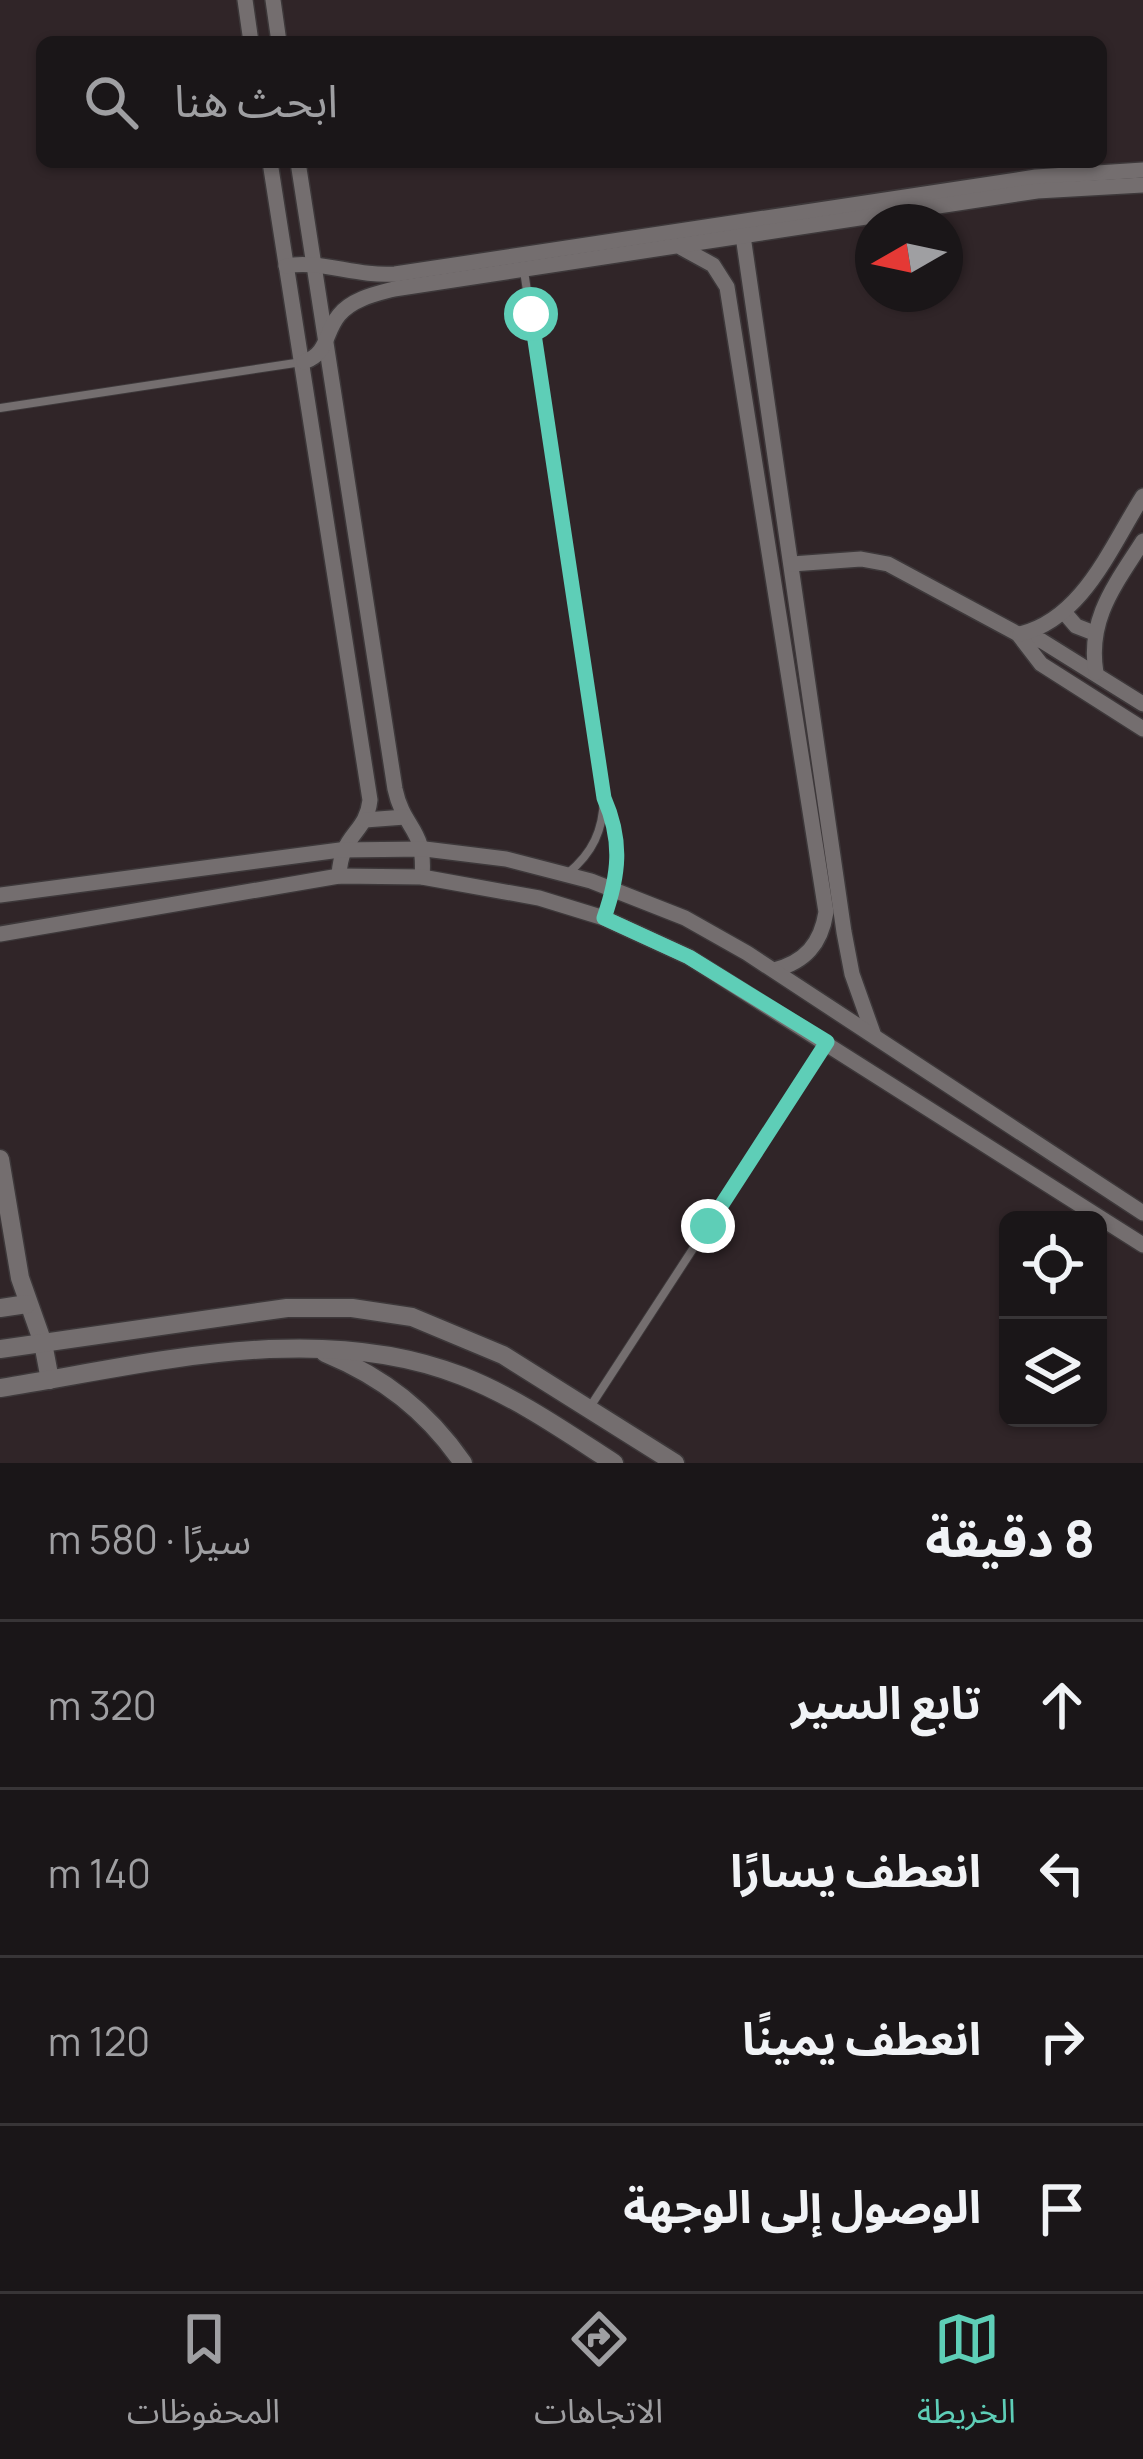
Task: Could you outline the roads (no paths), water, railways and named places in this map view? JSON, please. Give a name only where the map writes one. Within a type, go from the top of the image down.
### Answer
[{"type":"street","points":[[245,0],[250,36]]},
{"type":"street","points":[[273,0],[278,36]]},
{"type":"street","points":[[271,168],[370,800],[365,820],[340,850],[339,876]]},
{"type":"street","points":[[299,168],[396,796],[424,850],[422,878]]},
{"type":"street","points":[[304,362],[318,356],[334,321],[359,300],[411,279],[951,197],[1036,177],[1143,170]]},
{"type":"street","points":[[951,197],[1143,184]]},
{"type":"street","points":[[286,266],[314,264],[353,274],[411,279],[524,270],[679,247],[742,230]]},
{"type":"street","points":[[742,230],[804,653],[830,885],[819,939],[800,960],[774,970]]},
{"type":"street","points":[[679,247],[713,265],[727,287],[786,656],[830,885],[852,974],[874,1036]]},
{"type":"street","points":[[353,274],[352,288],[359,300]]},
{"type":"street","points":[[1018,634],[1041,629],[1076,602],[1143,496]]},
{"type":"street","points":[[1096,673],[1094,633],[1100,609],[1143,541]]},
{"type":"street","points":[[792,564],[861,559],[888,564],[1018,634],[1042,641],[1143,704]]},
{"type":"street","points":[[1064,612],[1076,626],[1094,633]]},
{"type":"street","points":[[1018,634],[1041,664],[1143,729]]},
{"type":"street","points":[[345,645],[372,641]]},
{"type":"street","points":[[786,656],[804,653]]},
{"type":"street","points":[[362,754],[389,752]]},
{"type":"street","points":[[365,820],[405,817]]},
{"type":"street","points":[[0,895],[340,850],[424,850],[568,874],[685,918],[747,952],[1143,1213]]},
{"type":"street","points":[[538,898],[546,868]]},
{"type":"street","points":[[196,869],[200,898]]},
{"type":"street","points":[[0,934],[339,876],[422,878],[538,898],[648,936],[730,980],[1143,1245]]},
{"type":"street","points":[[97,883],[101,914]]},
{"type":"street","points":[[604,918],[614,889]]},
{"type":"street","points":[[730,980],[747,952]]},
{"type":"street","points":[[980,1141],[997,1116]]},
{"type":"street","points":[[0,1159],[6,1239],[43,1343],[50,1379]]},
{"type":"street","points":[[1061,1193],[1078,1169]]},
{"type":"street","points":[[0,1308],[27,1304]]},
{"type":"street","points":[[0,1349],[287,1308],[352,1308],[412,1317],[482,1344],[675,1463]]},
{"type":"street","points":[[404,1358],[412,1317]]},
{"type":"street","points":[[309,1346],[398,1391],[445,1437],[463,1463]]},
{"type":"street","points":[[0,1388],[260,1349],[309,1346],[404,1358],[484,1385],[614,1463]]},
{"type":"lane","points":[[524,270],[604,798],[619,851],[614,889]]},
{"type":"lane","points":[[0,408],[304,362]]},
{"type":"lane","points":[[568,874],[600,832],[604,798]]},
{"type":"lane","points":[[589,1408],[827,1042]]}]
